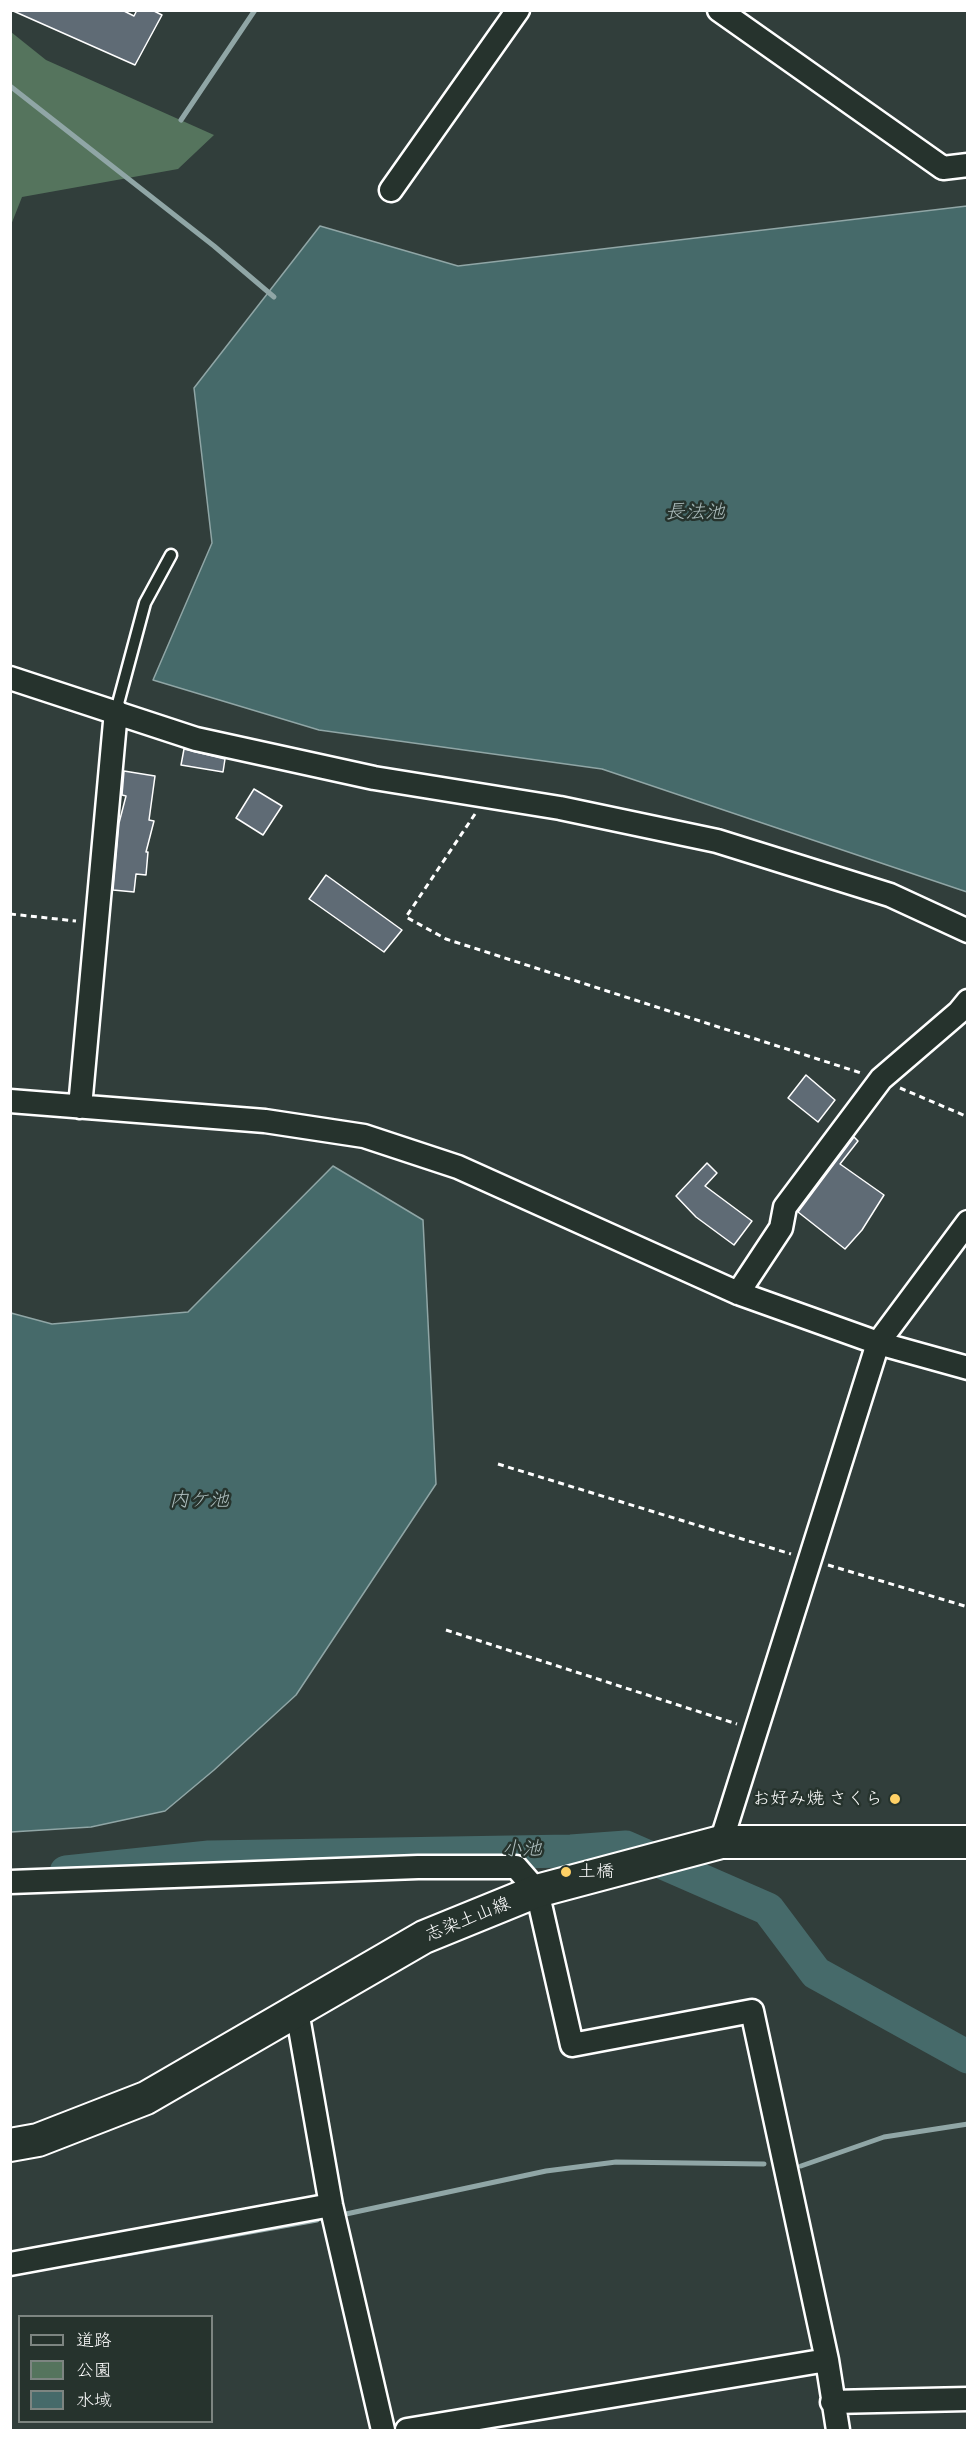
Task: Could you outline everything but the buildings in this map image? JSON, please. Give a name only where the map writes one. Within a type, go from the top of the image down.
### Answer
[{"type":"main road","name":"志染土山線","points":[[10,2145],[38,2140],[146,2098],[424,1937],[537,1891],[721,1842],[968,1842]]},
{"type":"street","points":[[391,190],[518,10]]},
{"type":"street","points":[[719,10],[943,168],[968,165]]},
{"type":"street","points":[[10,678],[207,741],[374,777],[560,808],[717,842],[890,895],[968,931]]},
{"type":"street","points":[[80,1107],[116,711]]},
{"type":"street","points":[[738,1293],[781,1228],[785,1207],[881,1079],[960,1012],[968,1001]]},
{"type":"street","points":[[10,1101],[265,1120],[364,1136],[458,1167],[738,1293],[878,1343],[968,1368]]},
{"type":"street","points":[[721,1842],[878,1343],[968,1222]]},
{"type":"street","points":[[10,1882],[418,1867],[516,1867],[537,1891],[572,2045],[752,2011],[827,2360],[838,2430]]},
{"type":"street","points":[[297,2011],[331,2205],[383,2430]]},
{"type":"street","points":[[10,2265],[331,2205]]},
{"type":"street","points":[[406,2430],[827,2360]]},
{"type":"street","points":[[832,2402],[968,2399]]},
{"type":"lane","points":[[116,711],[145,603],[171,555]]},
{"type":"path","points":[[487,796],[406,917],[446,939],[881,1079],[968,1117]]},
{"type":"path","points":[[10,914],[96,923]]},
{"type":"path","points":[[498,1464],[968,1607]]},
{"type":"path","points":[[446,1630],[756,1730]]},
{"type":"green space","points":[[11,32],[46,60],[214,135],[178,169],[22,197],[11,225]]},
{"type":"water","name":"長法池","points":[[967,206],[967,892],[602,769],[319,730],[153,680],[212,543],[194,388],[320,226],[458,266]]},
{"type":"water","name":"内ケ池","points":[[333,1166],[423,1220],[436,1484],[296,1695],[165,1811],[91,1827],[11,1832],[11,1313],[52,1324],[188,1312]]},
{"type":"waterway","points":[[181,120],[255,10]]},
{"type":"waterway","points":[[10,86],[214,246],[274,297]]},
{"type":"waterway","name":"小池","points":[[66,1872],[209,1857],[571,1851],[626,1847],[768,1909],[816,1973],[968,2057]]},
{"type":"waterway","points":[[801,2166],[884,2137],[968,2124]]},
{"type":"waterway","points":[[346,2214],[546,2171],[616,2162],[764,2164]]},
{"type":"waterway","points":[[104,2258],[317,2220]]},
{"type":"place","name":"お好み焼 さくら","points":[[895,1799]]},
{"type":"place","name":"土橋","points":[[566,1872]]}]
